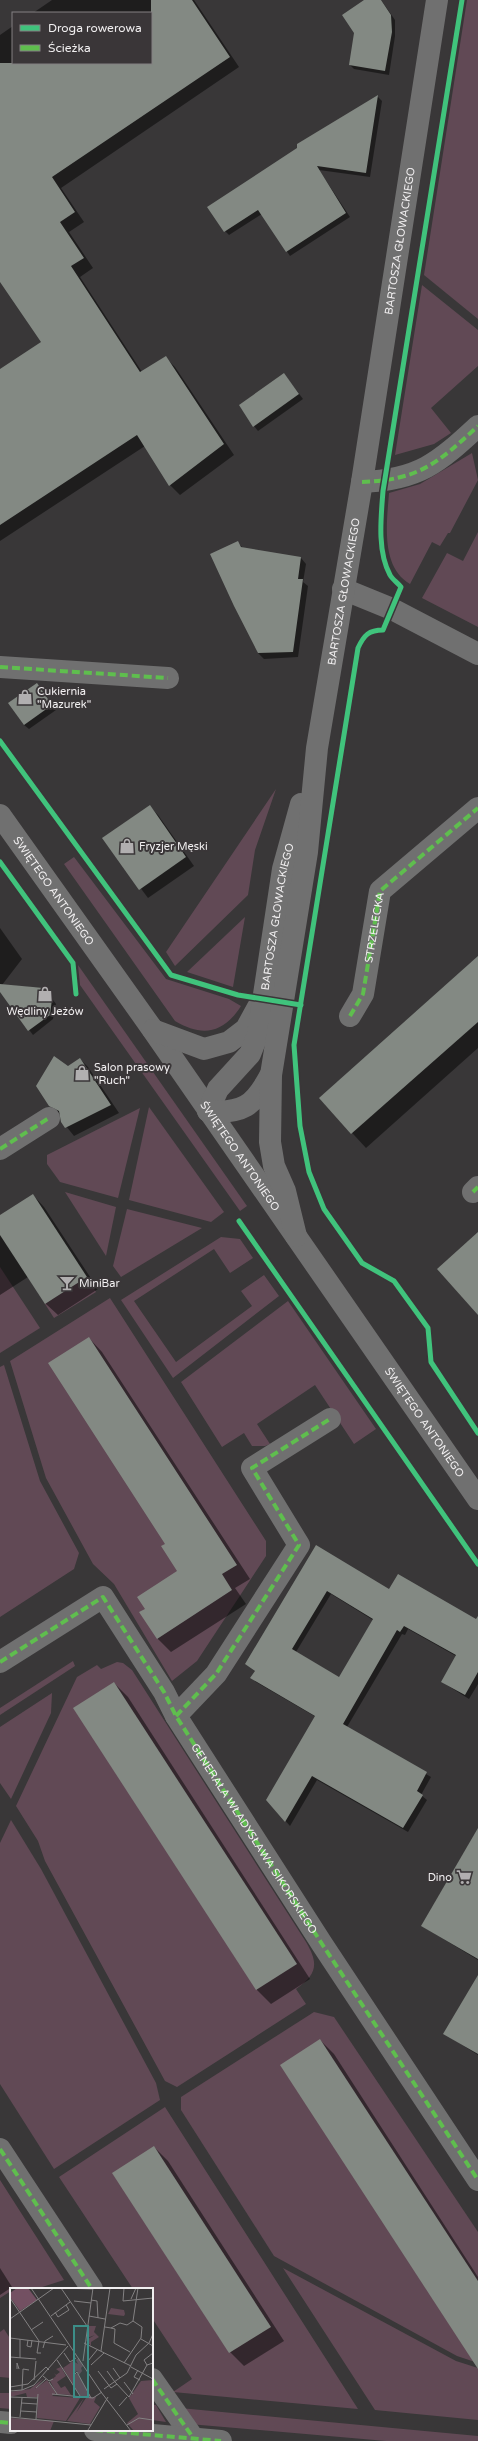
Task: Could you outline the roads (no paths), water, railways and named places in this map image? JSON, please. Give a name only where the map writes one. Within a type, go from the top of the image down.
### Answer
[{"type":"street","name":"BARTOSZA GŁOWACKIEGO","points":[[296,1236],[285,1191],[274,1166],[270,1142],[271,1075],[307,852],[316,748],[362,482],[433,4]]},
{"type":"street","points":[[362,482],[385,481],[413,474],[442,459],[478,426]]},
{"type":"street","points":[[343,589],[392,609],[478,654]]},
{"type":"street","points":[[0,667],[168,678]]},
{"type":"street","name":"BARTOSZA GŁOWACKIEGO","points":[[271,1075],[259,1097],[245,1107],[229,1113],[208,1111],[218,1089],[250,1054],[258,1034],[283,869],[316,748]]},
{"type":"street","name":"STRZELECKA","points":[[350,1016],[363,994],[380,891],[478,808]]},
{"type":"street","name":"ŚWIĘTEGO ANTONIEGO","points":[[0,815],[296,1236],[478,1499]]},
{"type":"street","points":[[152,1030],[204,1049],[229,1042],[246,1029],[263,999]]},
{"type":"street","points":[[0,1150],[49,1118]]},
{"type":"street","points":[[176,1716],[216,1674],[299,1545],[252,1468],[330,1419]]},
{"type":"street","name":"GENERAŁA WŁADYSŁAWA SIKORSKIEGO","points":[[0,1662],[103,1597],[164,1692],[176,1716],[322,1944],[478,2180]]},
{"type":"street","points":[[0,2149],[91,2288]]},
{"type":"street","points":[[153,2380],[194,2439]]},
{"type":"street","points":[[0,2422],[10,2423]]},
{"type":"street","points":[[106,2431],[221,2441]]},
{"type":"place","name":"Cukiernia \"Mazurek\"","points":[[25,697]]},
{"type":"place","name":"Fryzjer Męski","points":[[127,846]]},
{"type":"place","name":"Wędliny Jeżów","points":[[45,994]]},
{"type":"place","name":"Salon prasowy \"Ruch\"","points":[[82,1073]]},
{"type":"place","name":"MiniBar","points":[[67,1283]]},
{"type":"place","name":"Dino","points":[[464,1877]]}]
